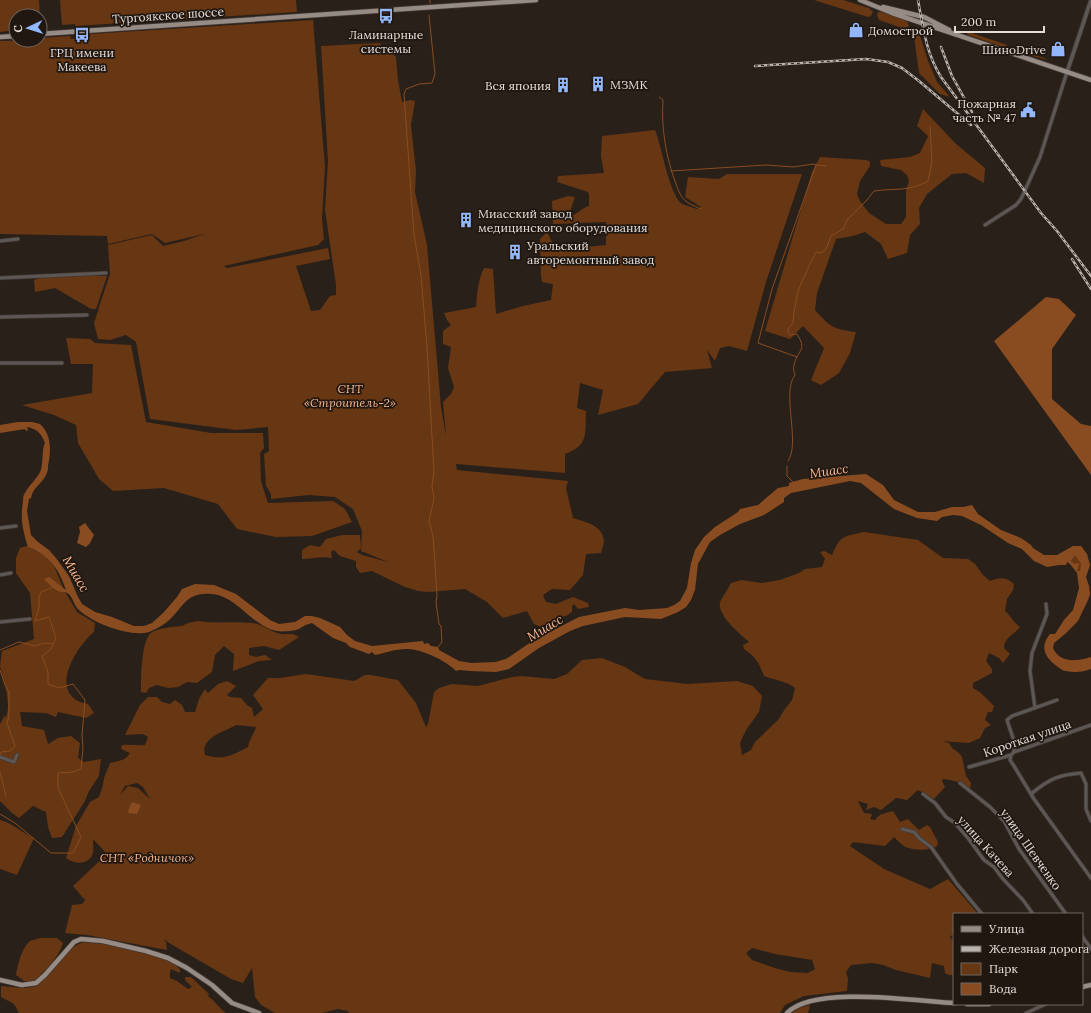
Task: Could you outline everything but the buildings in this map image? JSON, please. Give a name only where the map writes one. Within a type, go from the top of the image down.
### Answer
[{"type":"main road","name":"Тургоякское шоссе","points":[[48,33],[536,0]]},
{"type":"main road","points":[[860,0],[877,6],[924,17],[961,36],[1091,80]]},
{"type":"main road","points":[[0,980],[22,985],[36,983],[74,942],[81,939],[103,941],[139,949],[168,958],[188,968],[212,985],[232,1002],[259,1013]]},
{"type":"main road","points":[[788,1012],[793,1008],[813,1000],[846,997],[953,1003]]},
{"type":"street","points":[[985,224],[1016,205],[1021,199],[1040,157],[1091,0]]},
{"type":"street","points":[[0,241],[18,239]]},
{"type":"street","points":[[0,278],[106,272]]},
{"type":"street","points":[[0,317],[87,315]]},
{"type":"street","points":[[0,363],[62,363]]},
{"type":"street","points":[[0,528],[16,526]]},
{"type":"street","points":[[0,575],[11,573]]},
{"type":"street","points":[[1035,708],[1030,671],[1032,653],[1047,614],[1046,604]]},
{"type":"street","points":[[0,622],[30,619]]},
{"type":"street","points":[[1014,752],[1014,741],[1007,720],[1012,716],[1057,700]]},
{"type":"street","name":"Короткая улица","points":[[969,767],[1011,755],[1014,752],[1091,725]]},
{"type":"street","points":[[0,757],[14,762],[17,755]]},
{"type":"street","points":[[1011,755],[1010,760],[1031,794],[1091,878]]},
{"type":"street","points":[[1031,794],[1045,782],[1066,774],[1081,773],[1086,784],[1086,809],[1091,821]]},
{"type":"street","name":"улица Шевченко","points":[[960,783],[990,807],[1004,821],[1019,849],[1065,913]]},
{"type":"street","name":"улица Качева","points":[[923,794],[935,803],[946,817],[955,823],[984,860],[994,867],[1031,913]]},
{"type":"street","points":[[902,829],[914,832],[931,847],[956,884],[981,913]]},
{"type":"street","points":[[1083,937],[1091,948]]},
{"type":"street","points":[[1026,1013],[1044,1005]]},
{"type":"green space","points":[[0,0],[39,0],[40,8],[8,8],[8,31],[0,32]]},
{"type":"green space","points":[[60,0],[296,0],[297,12],[75,26],[75,24],[62,25]]},
{"type":"green space","points":[[814,0],[843,0],[869,8],[873,12],[871,16],[868,17]]},
{"type":"green space","points":[[878,12],[907,21],[909,26],[905,29],[879,20],[877,15]]},
{"type":"green space","name":"СНТ «Строитель-2»","points":[[313,20],[325,167],[322,219],[324,239],[318,245],[224,266],[227,268],[328,248],[330,259],[296,266],[311,311],[320,310],[330,296],[336,295],[336,285],[325,210],[328,161],[321,46],[380,43],[383,51],[391,52],[396,57],[402,102],[410,100],[415,101],[411,125],[416,171],[415,192],[427,245],[441,407],[446,436],[443,402],[451,394],[454,387],[448,368],[451,347],[443,344],[443,331],[451,325],[444,313],[476,307],[479,282],[484,268],[493,269],[496,314],[551,300],[553,284],[542,282],[541,275],[540,239],[547,232],[556,250],[606,245],[606,222],[553,224],[552,201],[568,196],[575,197],[568,217],[589,206],[588,192],[557,182],[558,176],[604,173],[601,156],[602,136],[655,130],[673,191],[677,199],[682,204],[697,209],[701,207],[685,197],[688,177],[719,179],[727,174],[802,174],[766,282],[747,351],[729,346],[720,348],[715,361],[707,350],[712,368],[665,372],[638,404],[598,415],[603,390],[580,383],[577,408],[586,411],[584,438],[578,447],[565,454],[565,473],[456,464],[457,470],[568,481],[566,488],[573,518],[593,525],[597,528],[603,536],[604,544],[601,553],[586,554],[583,575],[570,590],[552,589],[543,595],[546,602],[556,604],[573,597],[588,603],[589,607],[578,609],[574,604],[572,606],[572,612],[566,616],[558,617],[541,627],[534,624],[527,611],[503,618],[487,602],[465,589],[429,592],[418,591],[405,587],[372,571],[360,573],[356,567],[356,561],[340,556],[334,550],[331,552],[332,558],[325,557],[302,559],[302,550],[310,545],[320,547],[326,539],[342,535],[360,535],[361,548],[357,552],[362,555],[388,562],[361,551],[362,531],[353,509],[335,497],[309,495],[271,499],[271,494],[266,486],[264,454],[269,451],[268,427],[236,430],[150,419],[136,342],[126,335],[110,340],[98,339],[94,323],[98,311],[100,311],[98,310],[110,274],[108,245],[152,235],[163,246],[204,234],[165,243],[152,234],[108,244],[107,236],[0,234],[0,41],[8,41],[8,48],[48,48],[48,37],[70,36],[71,39],[90,37],[90,34]]},
{"type":"green space","points":[[917,26],[928,61],[937,82],[950,97],[940,94],[919,73],[914,36]]},
{"type":"green space","points":[[966,31],[1007,45],[1006,48],[968,35]]},
{"type":"green space","points":[[1010,47],[1044,58],[1048,60],[1009,50]]},
{"type":"green space","points":[[923,109],[955,143],[985,168],[984,183],[966,173],[952,174],[927,194],[919,208],[920,224],[910,235],[907,253],[888,259],[881,244],[865,232],[836,239],[817,293],[815,310],[828,324],[842,330],[856,332],[850,353],[839,373],[821,385],[811,380],[824,348],[803,326],[790,339],[765,331],[812,172],[820,157],[867,160],[870,162],[870,166],[860,181],[857,194],[860,201],[869,213],[886,224],[901,224],[906,217],[906,190],[909,181],[907,175],[901,170],[881,166],[880,160],[910,157],[920,153],[928,136],[917,126]]},
{"type":"green space","points":[[53,274],[107,276],[96,309],[91,309],[55,288],[35,292],[34,280]]},
{"type":"green space","points":[[66,338],[90,339],[95,343],[131,345],[146,422],[211,433],[263,433],[264,448],[260,453],[261,481],[268,503],[333,501],[345,509],[352,522],[312,536],[276,537],[237,529],[218,504],[164,488],[113,491],[99,479],[78,443],[76,425],[54,415],[22,405],[92,393],[93,364],[71,364]]},
{"type":"green space","name":"СНТ «Родничок»","points":[[864,532],[918,540],[943,558],[968,559],[975,564],[983,575],[990,581],[1003,578],[1014,584],[1013,590],[1007,599],[1005,611],[1020,627],[1007,639],[1004,645],[1004,648],[1010,654],[1003,663],[999,658],[989,653],[986,661],[992,669],[992,673],[973,683],[973,688],[981,693],[994,706],[992,712],[988,712],[985,720],[991,725],[985,728],[980,738],[969,743],[942,741],[949,743],[952,748],[962,757],[966,776],[971,783],[970,788],[967,788],[961,782],[943,779],[942,781],[945,787],[934,799],[918,790],[907,800],[896,798],[881,810],[874,807],[866,810],[868,804],[858,801],[864,813],[872,814],[870,819],[875,820],[881,815],[893,811],[900,822],[908,819],[919,830],[927,825],[930,827],[938,842],[937,846],[925,850],[916,850],[904,846],[894,837],[885,846],[853,842],[850,846],[884,869],[930,889],[948,879],[977,913],[953,913],[953,934],[950,937],[953,941],[953,975],[945,973],[944,966],[932,963],[930,978],[872,963],[851,965],[846,972],[848,979],[847,991],[804,996],[785,1005],[780,1013],[349,1013],[348,1011],[338,1009],[322,1013],[275,1013],[261,1005],[255,997],[252,968],[243,983],[231,979],[164,939],[167,950],[87,935],[65,933],[72,905],[82,904],[86,899],[84,899],[73,886],[107,854],[93,839],[93,853],[88,860],[77,863],[66,858],[76,826],[90,802],[99,797],[110,763],[124,759],[130,753],[121,749],[122,745],[145,745],[148,737],[143,734],[125,735],[140,705],[148,697],[157,697],[162,702],[170,704],[175,700],[182,705],[185,712],[195,712],[199,699],[205,689],[208,693],[218,684],[227,681],[236,686],[227,695],[230,697],[241,698],[252,708],[254,717],[263,709],[253,695],[268,678],[280,678],[306,674],[354,681],[365,675],[371,675],[398,680],[416,703],[426,727],[428,724],[434,692],[439,688],[452,684],[478,686],[521,676],[554,679],[567,674],[582,660],[602,658],[625,667],[645,679],[687,684],[737,681],[753,686],[762,696],[759,712],[746,730],[740,743],[742,755],[751,750],[755,742],[778,720],[792,700],[795,688],[784,682],[764,676],[757,661],[744,649],[743,645],[749,642],[725,618],[720,607],[720,602],[731,583],[741,580],[762,583],[780,580],[799,573],[805,569],[822,567],[825,559],[820,552],[824,551],[832,555],[838,543],[847,536]],"holes":[[[236,725],[256,727],[248,747],[233,755],[223,757],[211,757],[205,755],[204,749],[206,744],[214,736]],[[137,783],[143,787],[150,799],[138,788],[128,786],[120,795],[125,786]],[[752,948],[775,954],[812,960],[815,969],[808,973],[790,972],[775,968],[752,960],[746,953]]]},
{"type":"green space","points":[[27,546],[47,557],[54,566],[64,590],[77,612],[95,623],[94,632],[81,645],[70,664],[67,675],[69,693],[76,700],[88,704],[94,713],[86,718],[58,712],[56,717],[46,713],[20,712],[22,726],[44,730],[48,744],[58,738],[71,736],[80,743],[78,758],[84,762],[101,759],[99,776],[62,837],[52,838],[48,827],[46,812],[33,806],[19,818],[0,801],[0,724],[5,715],[5,718],[8,707],[7,693],[0,666],[2,651],[34,639],[30,593],[16,573],[16,558],[20,548]]},
{"type":"green space","points":[[1075,554],[1082,564],[1080,571],[1078,572],[1075,564],[1071,561]]},
{"type":"green space","points":[[198,621],[252,623],[277,633],[292,634],[299,637],[279,650],[264,646],[249,648],[249,655],[256,657],[265,655],[272,660],[259,661],[233,671],[234,654],[224,646],[215,655],[212,672],[197,683],[187,682],[178,687],[168,688],[157,685],[149,688],[146,693],[141,692],[143,652],[145,644],[151,633],[161,629],[183,626]]},
{"type":"green space","points":[[0,820],[9,823],[25,834],[34,838],[17,875],[0,869]]},
{"type":"green space","points":[[40,938],[57,938],[63,943],[55,959],[34,981],[24,981],[16,975],[20,957],[24,948],[30,941]]},
{"type":"green space","points":[[83,942],[113,945],[174,962],[180,970],[180,973],[171,969],[170,978],[188,989],[192,987],[185,980],[185,977],[191,977],[226,1013],[19,1013],[14,1004],[1,997],[1,986],[25,988],[37,986],[73,947]]},
{"type":"green space","points":[[810,1005],[808,1013],[792,1013],[799,1008]]},
{"type":"water","points":[[1046,297],[1059,299],[1076,315],[1052,349],[1052,399],[1081,424],[1091,426],[1091,475],[994,341]]},
{"type":"water","name":"Миасс","points":[[18,422],[32,422],[40,424],[44,428],[49,438],[50,455],[47,473],[29,499],[27,511],[31,535],[56,558],[69,576],[82,604],[95,612],[134,626],[144,626],[152,623],[163,613],[182,589],[195,584],[214,585],[236,594],[270,620],[279,624],[295,622],[305,616],[312,616],[340,627],[355,641],[372,646],[423,641],[424,644],[428,643],[431,646],[438,647],[439,650],[459,661],[471,663],[495,662],[506,659],[534,640],[579,617],[625,608],[639,610],[667,608],[674,605],[680,601],[687,588],[691,563],[695,550],[704,537],[740,509],[758,505],[778,488],[789,486],[789,483],[803,479],[866,474],[883,485],[894,500],[918,512],[935,512],[952,507],[972,505],[978,514],[1001,530],[1021,538],[1044,555],[1057,555],[1073,546],[1081,546],[1087,554],[1090,565],[1086,577],[1090,594],[1078,621],[1054,643],[1053,648],[1060,657],[1065,659],[1081,660],[1091,657],[1091,669],[1079,672],[1064,671],[1053,664],[1047,656],[1044,648],[1050,634],[1055,634],[1073,610],[1079,588],[1077,573],[1070,564],[1067,562],[1066,565],[1047,567],[1034,561],[1022,549],[1008,543],[981,525],[962,516],[953,515],[942,517],[937,521],[917,518],[894,509],[861,483],[850,481],[791,493],[784,498],[784,502],[764,515],[740,524],[710,542],[698,564],[695,590],[691,600],[686,607],[678,612],[661,619],[625,617],[583,626],[570,631],[539,648],[509,669],[496,672],[456,671],[446,663],[433,656],[412,649],[398,650],[375,655],[372,652],[369,654],[350,647],[346,643],[333,638],[312,623],[294,630],[277,631],[269,629],[253,619],[229,600],[212,594],[196,595],[186,601],[168,621],[154,630],[144,633],[136,633],[119,630],[101,624],[85,615],[77,608],[69,594],[56,590],[44,579],[49,577],[66,590],[60,576],[52,564],[42,554],[28,547],[22,524],[23,496],[41,470],[43,448],[45,443],[36,430],[27,427],[28,430],[26,431],[25,429],[0,433],[0,425]],"holes":[[[1075,555],[1081,564],[1080,571],[1078,571],[1079,564],[1075,564],[1071,561]]]},
{"type":"water","points":[[85,523],[94,535],[86,547],[77,543],[80,532],[79,527]]},
{"type":"water","points":[[132,802],[141,805],[137,814],[129,813],[128,811]]},
{"type":"waterway","points":[[429,15],[435,74],[432,83],[419,84],[406,89],[404,94],[414,235],[421,275],[427,347],[434,472],[432,486],[434,499],[429,521],[433,536],[437,596],[436,602],[439,624],[441,626],[442,642],[438,647]]},
{"type":"waterway","points":[[659,97],[663,100],[664,132],[672,174],[681,196],[690,204],[701,209]]},
{"type":"waterway","points":[[788,461],[793,443],[790,405],[791,383],[795,375],[795,360],[802,347],[797,334],[790,335],[788,333],[788,329],[793,323],[798,291],[816,252],[821,253],[826,249],[831,236],[843,229],[847,220],[874,191],[914,187],[928,181],[932,162],[930,126]]},
{"type":"waterway","points":[[671,171],[766,165],[793,167],[813,164],[816,165]]},
{"type":"waterway","points":[[797,357],[758,343],[772,289],[816,165],[826,166]]},
{"type":"waterway","points":[[787,466],[787,476],[793,482]]},
{"type":"waterway","points":[[0,814],[15,823],[51,853],[73,853],[81,837],[58,788],[58,773],[73,772],[81,769],[85,700],[73,684],[59,688],[48,684],[48,672],[42,656],[51,649],[56,638],[49,617],[35,621],[39,608],[39,598],[41,592],[53,587]]},
{"type":"waterway","points":[[0,650],[19,642],[35,646],[44,643],[53,644]]},
{"type":"waterway","points":[[0,670],[9,692],[9,716],[7,723],[15,746],[10,751],[1,752],[0,755]]},
{"type":"waterway","points":[[0,772],[6,796]]},
{"type":"railway","points":[[918,0],[928,49],[941,77],[1041,213],[1057,231],[1091,276]]},
{"type":"railway","points":[[941,47],[952,76],[972,112]]},
{"type":"railway","points":[[755,66],[866,59],[888,62],[902,68],[971,125]]},
{"type":"railway","points":[[1072,259],[1091,289]]},
{"type":"place","name":"Ламинарные системы","points":[[386,16]]},
{"type":"place","name":"Домострой","points":[[856,30]]},
{"type":"place","name":"ГРЦ имени Макеева","points":[[82,35]]},
{"type":"place","name":"ШиноDrive","points":[[1058,49]]},
{"type":"place","name":"МЗМК","points":[[598,84]]},
{"type":"place","name":"Вся япония","points":[[563,85]]},
{"type":"place","name":"Пожарная часть № 47","points":[[1028,110]]},
{"type":"place","name":"Миасский завод медицинского оборудования","points":[[466,220]]},
{"type":"place","name":"Уральский авторемонтный завод","points":[[515,252]]}]
